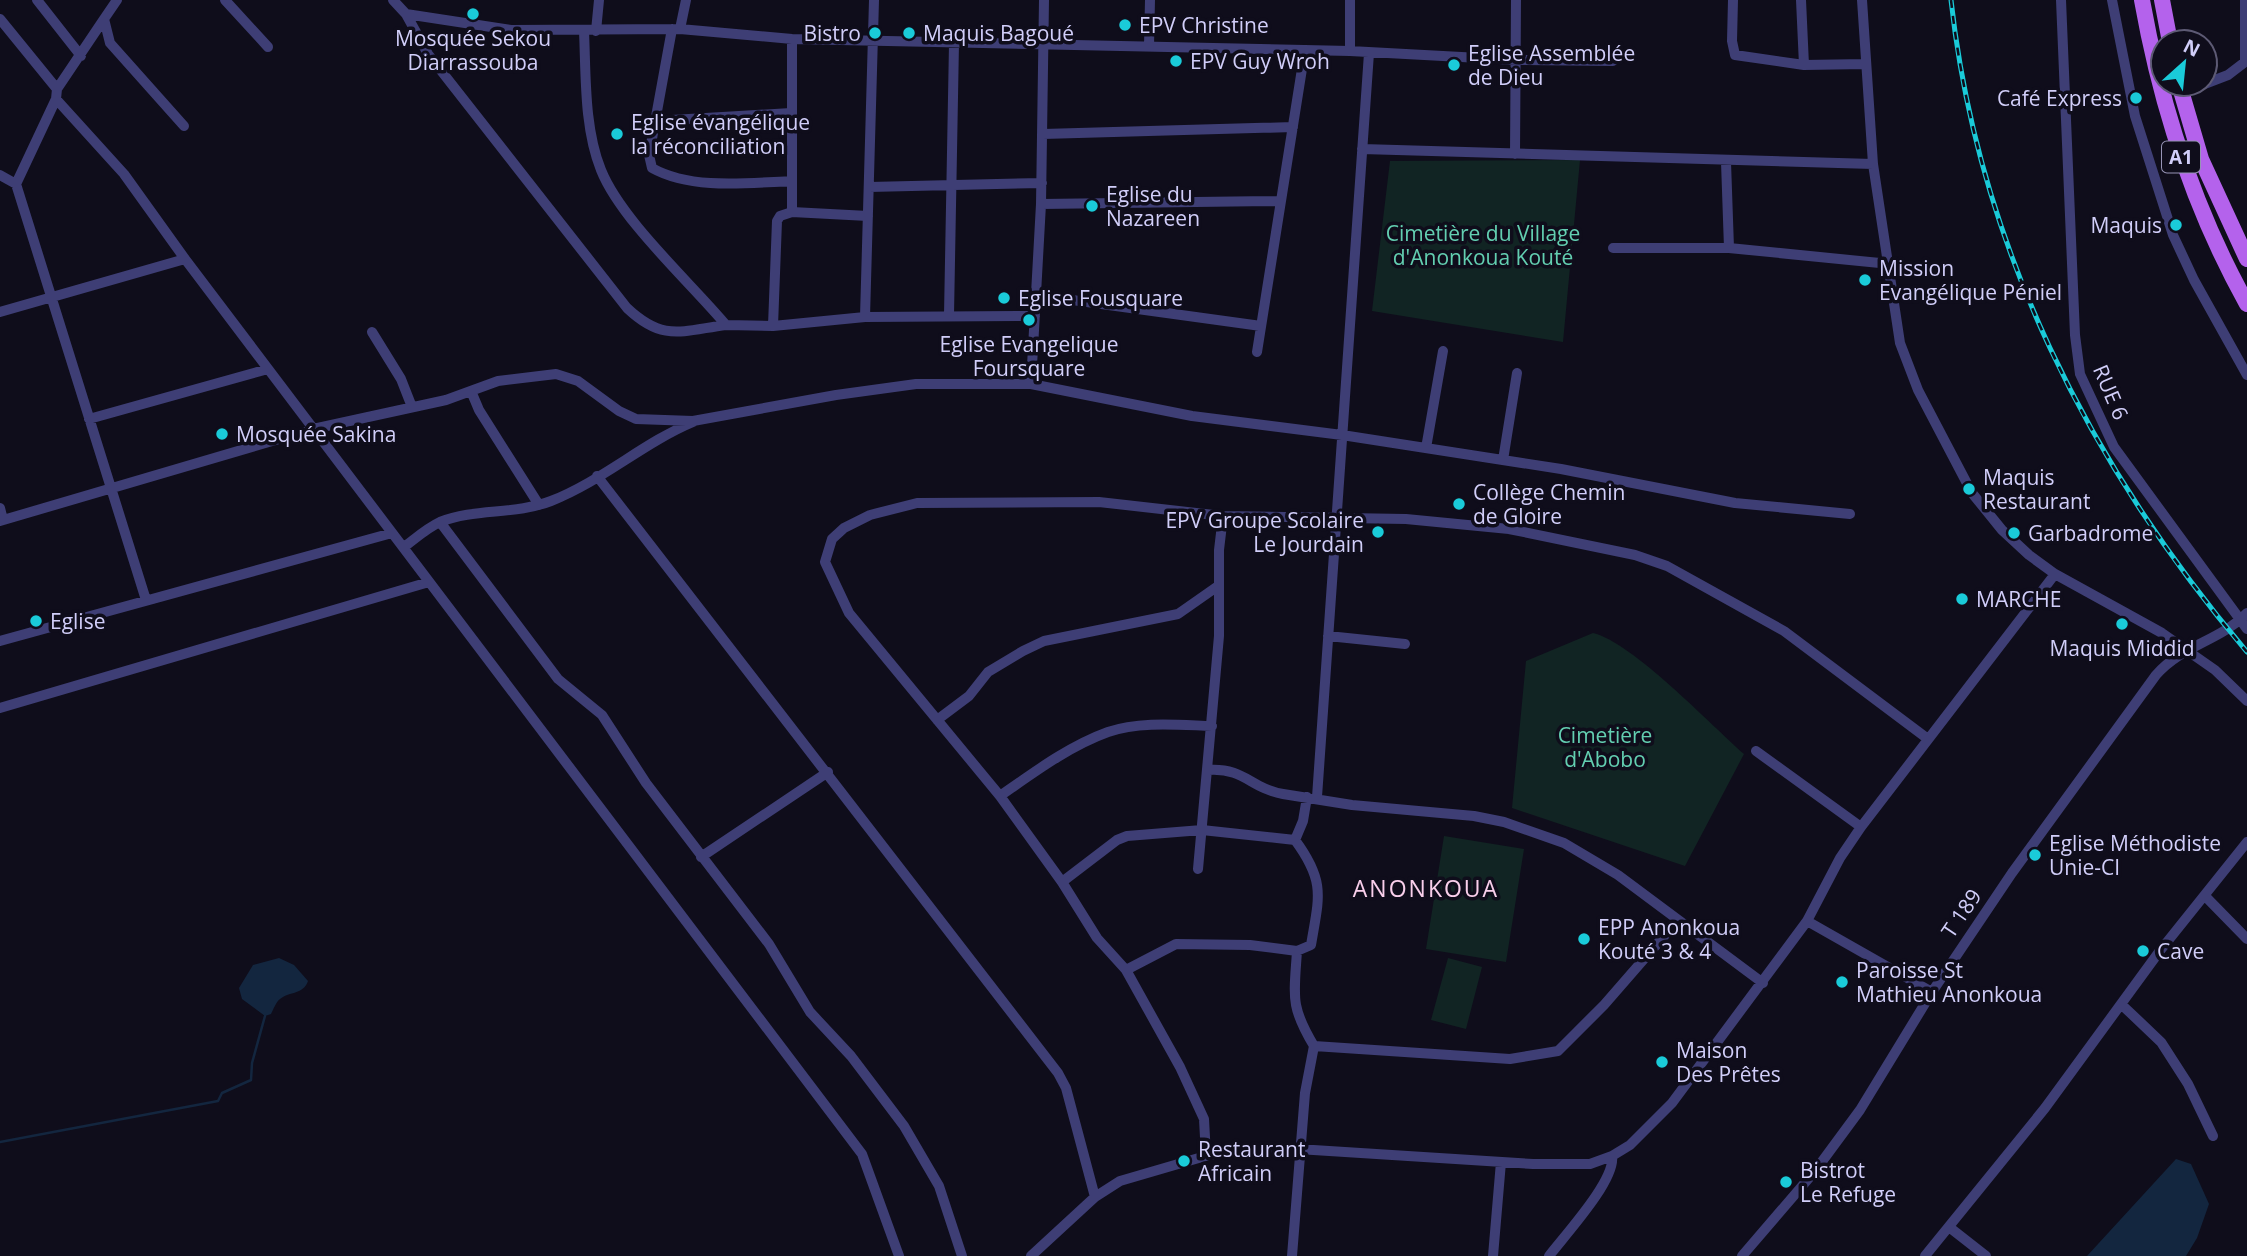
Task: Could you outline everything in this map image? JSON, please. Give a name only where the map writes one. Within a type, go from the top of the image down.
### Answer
[{"type":"main road","name":"A1","points":[[2142,0],[2153,61],[2184,167],[2218,246],[2247,304]]},
{"type":"main road","points":[[2162,0],[2167,28]]},
{"type":"main road","name":"A1","points":[[2183,98],[2201,159],[2247,259]]},
{"type":"street","points":[[37,0],[81,56]]},
{"type":"street","points":[[117,0],[56,94],[16,184],[146,600]]},
{"type":"street","points":[[225,0],[268,47]]},
{"type":"street","points":[[393,0],[406,14],[428,54],[627,308],[644,324],[663,332],[726,325],[773,326],[865,317],[1035,316]]},
{"type":"street","points":[[596,31],[599,0]]},
{"type":"street","points":[[686,0],[676,29],[656,121],[649,162],[652,168],[663,175],[736,183],[792,181]]},
{"type":"street","points":[[865,317],[874,0]]},
{"type":"street","points":[[1031,384],[1042,183],[1044,0]]},
{"type":"street","points":[[1149,46],[1150,0]]},
{"type":"street","points":[[1350,0],[1350,51]]},
{"type":"street","points":[[1515,154],[1517,0]]},
{"type":"street","points":[[1732,0],[1731,41],[1735,55],[1804,65],[1865,64]]},
{"type":"street","points":[[1801,0],[1804,65]]},
{"type":"street","points":[[1862,0],[1873,164],[1903,355],[1918,390],[1972,493],[2002,530],[2029,555],[2055,574],[2162,633],[2214,670],[2247,701]]},
{"type":"street","name":"RUE 6","points":[[2061,0],[2075,335],[2080,374],[2114,447],[2245,621]]},
{"type":"street","points":[[2112,0],[2135,116],[2173,235],[2194,280],[2247,375]]},
{"type":"street","points":[[2228,75],[2245,62],[2245,0]]},
{"type":"street","points":[[406,14],[511,30],[676,29],[792,39],[1350,51],[1517,60],[1613,61]]},
{"type":"street","points":[[0,19],[56,94],[124,174],[184,259],[862,1154],[899,1256]]},
{"type":"street","points":[[104,19],[110,43],[184,125]]},
{"type":"street","points":[[584,31],[594,149],[601,171],[627,214],[726,325]]},
{"type":"street","points":[[792,39],[792,212]]},
{"type":"street","points":[[949,315],[954,43]]},
{"type":"street","points":[[1257,352],[1305,50]]},
{"type":"street","points":[[1294,840],[1312,797],[1328,636],[1369,53]]},
{"type":"street","points":[[2219,77],[2247,75]]},
{"type":"street","points":[[656,121],[791,113]]},
{"type":"street","points":[[1043,134],[1293,127]]},
{"type":"street","points":[[1362,149],[1726,162],[1873,164]]},
{"type":"street","points":[[1726,162],[1729,248]]},
{"type":"street","points":[[0,175],[16,184]]},
{"type":"street","points":[[869,187],[1042,183]]},
{"type":"street","points":[[1041,204],[1281,201]]},
{"type":"street","points":[[773,326],[777,222],[780,216],[792,212],[868,216]]},
{"type":"street","points":[[1613,248],[1729,248],[1890,264]]},
{"type":"street","points":[[0,312],[184,259]]},
{"type":"street","points":[[1036,295],[1261,327]]},
{"type":"street","points":[[372,332],[401,379],[412,407]]},
{"type":"street","points":[[1426,448],[1443,351]]},
{"type":"street","points":[[89,419],[268,369]]},
{"type":"street","points":[[1503,460],[1517,373]]},
{"type":"street","points":[[0,508],[2,520],[313,429],[412,407],[498,382],[556,374],[578,381],[619,411],[636,419],[693,421],[836,395],[916,384],[1031,384],[1192,416],[1342,435],[1503,460],[1735,503],[1850,514]]},
{"type":"street","points":[[471,391],[479,410],[539,505]]},
{"type":"street","points":[[404,547],[440,522],[539,505],[578,489],[660,436],[693,421]]},
{"type":"street","points":[[597,476],[1058,1073],[1066,1088],[1095,1197]]},
{"type":"street","points":[[1206,1156],[1204,1119],[1180,1067],[1126,970],[1114,953],[1097,938],[1062,882],[1000,796],[849,612],[825,562],[827,550],[844,528],[870,515],[917,503],[1099,502],[1223,516],[1406,519],[1509,528],[1635,555],[1667,566],[1784,631],[1928,739]]},
{"type":"street","points":[[1198,869],[1209,770],[1220,617],[1218,586],[1223,516]]},
{"type":"street","points":[[440,522],[558,679],[602,715],[646,783],[769,944],[810,1012],[851,1056],[904,1126],[939,1186],[962,1256]]},
{"type":"street","points":[[0,641],[392,533]]},
{"type":"street","points":[[1031,1256],[1095,1197],[1120,1181],[1206,1156],[1251,1149],[1301,1149],[1501,1162],[1590,1164],[1612,1156],[1630,1145],[1672,1103],[1763,983],[1807,921],[1840,858],[1861,827],[2055,574]]},
{"type":"street","points":[[0,708],[429,582]]},
{"type":"street","points":[[937,720],[968,696],[988,672],[1045,640],[1178,614],[1218,586]]},
{"type":"street","name":"T 189","points":[[1742,1256],[1815,1171],[1860,1110],[1932,992],[2012,873],[2138,698],[2170,659],[2245,621]]},
{"type":"street","points":[[1328,636],[1405,644]]},
{"type":"street","points":[[1000,796],[1046,764],[1108,732],[1139,726],[1212,726]]},
{"type":"street","points":[[1756,751],[1861,827]]},
{"type":"street","points":[[1209,770],[1233,770],[1266,791],[1352,805],[1463,815],[1504,822],[1581,852],[1618,875],[1763,983]]},
{"type":"street","points":[[701,857],[828,772]]},
{"type":"street","points":[[1062,882],[1117,840],[1127,836],[1202,830],[1294,840]]},
{"type":"street","points":[[1126,970],[1176,944],[1250,945],[1297,951],[1311,945],[1319,883],[1294,840]]},
{"type":"street","points":[[1925,1256],[2045,1108],[2121,1004],[2247,842]]},
{"type":"street","points":[[2205,895],[2247,939]]},
{"type":"street","points":[[1314,1046],[1510,1059],[1558,1051],[1678,920]]},
{"type":"street","points":[[1807,921],[1932,992]]},
{"type":"street","points":[[1292,1256],[1305,1093],[1314,1046],[1296,1017],[1294,994],[1297,951]]},
{"type":"street","points":[[2121,1004],[2161,1042],[2188,1084],[2213,1136]]},
{"type":"street","points":[[1549,1256],[1601,1187],[1613,1166],[1612,1156]]},
{"type":"street","points":[[1493,1256],[1501,1162]]},
{"type":"street","points":[[1949,1227],[1986,1256]]},
{"type":"green space","name":"Cimetière du Village d'Anonkoua Kouté","points":[[1580,160],[1563,342],[1372,311],[1390,161]]},
{"type":"green space","name":"Cimetière d'Abobo","points":[[1593,633],[1609,640],[1649,668],[1744,754],[1685,866],[1512,808],[1526,661]]},
{"type":"green space","points":[[1444,836],[1524,849],[1506,962],[1426,949]]},
{"type":"green space","points":[[1448,958],[1482,967],[1466,1029],[1431,1020]]},
{"type":"water","points":[[279,958],[294,965],[308,981],[300,991],[280,999],[271,1014],[265,1016],[242,999],[239,988],[253,965]]},
{"type":"water","points":[[2176,1159],[2191,1164],[2209,1204],[2197,1238],[2186,1256],[2087,1256]]},
{"type":"waterway","points":[[0,1142],[218,1101],[222,1093],[251,1080],[252,1063],[265,1016]]},
{"type":"railway","points":[[1951,0],[1965,91],[1986,179],[2015,265],[2050,348],[2091,428],[2138,506],[2190,580],[2247,652]]},
{"type":"place","name":"Mosquée Sekou Diarrassouba","points":[[473,14]]},
{"type":"place","name":"EPV Christine","points":[[1125,25]]},
{"type":"place","name":"Bistro","points":[[875,33]]},
{"type":"place","name":"Maquis Bagoué","points":[[909,33]]},
{"type":"place","name":"EPV Guy Wroh","points":[[1176,61]]},
{"type":"place","name":"Eglise Assemblée de Dieu","points":[[1454,65]]},
{"type":"place","name":"Café Express","points":[[2136,98]]},
{"type":"place","name":"Eglise évangélique la réconciliation","points":[[617,134]]},
{"type":"place","name":"Eglise du Nazareen","points":[[1092,206]]},
{"type":"place","name":"Maquis","points":[[2176,225]]},
{"type":"place","name":"Mission Evangélique Péniel","points":[[1865,280]]},
{"type":"place","name":"Eglise Fousquare","points":[[1004,298]]},
{"type":"place","name":"Eglise Evangelique Foursquare","points":[[1029,320]]},
{"type":"place","name":"Mosquée Sakina","points":[[222,434]]},
{"type":"place","name":"Maquis Restaurant","points":[[1969,489]]},
{"type":"place","name":"Collège Chemin de Gloire","points":[[1459,504]]},
{"type":"place","name":"EPV Groupe Scolaire Le Jourdain","points":[[1378,532]]},
{"type":"place","name":"Garbadrome","points":[[2014,533]]},
{"type":"place","name":"MARCHE","points":[[1962,599]]},
{"type":"place","name":"Eglise","points":[[36,621]]},
{"type":"place","name":"Maquis Middid","points":[[2122,624]]},
{"type":"place","name":"Eglise Méthodiste Unie-CI","points":[[2035,855]]},
{"type":"place","name":"EPP Anonkoua Kouté 3 & 4","points":[[1584,939]]},
{"type":"place","name":"Cave","points":[[2143,951]]},
{"type":"place","name":"Paroisse St Mathieu Anonkoua","points":[[1842,982]]},
{"type":"place","name":"Maison Des Prêtes","points":[[1662,1062]]},
{"type":"place","name":"Restaurant Africain","points":[[1184,1161]]},
{"type":"place","name":"Bistrot Le Refuge","points":[[1786,1182]]},
{"type":"district","name":"ANONKOUA","points":[[1426,888]]}]
